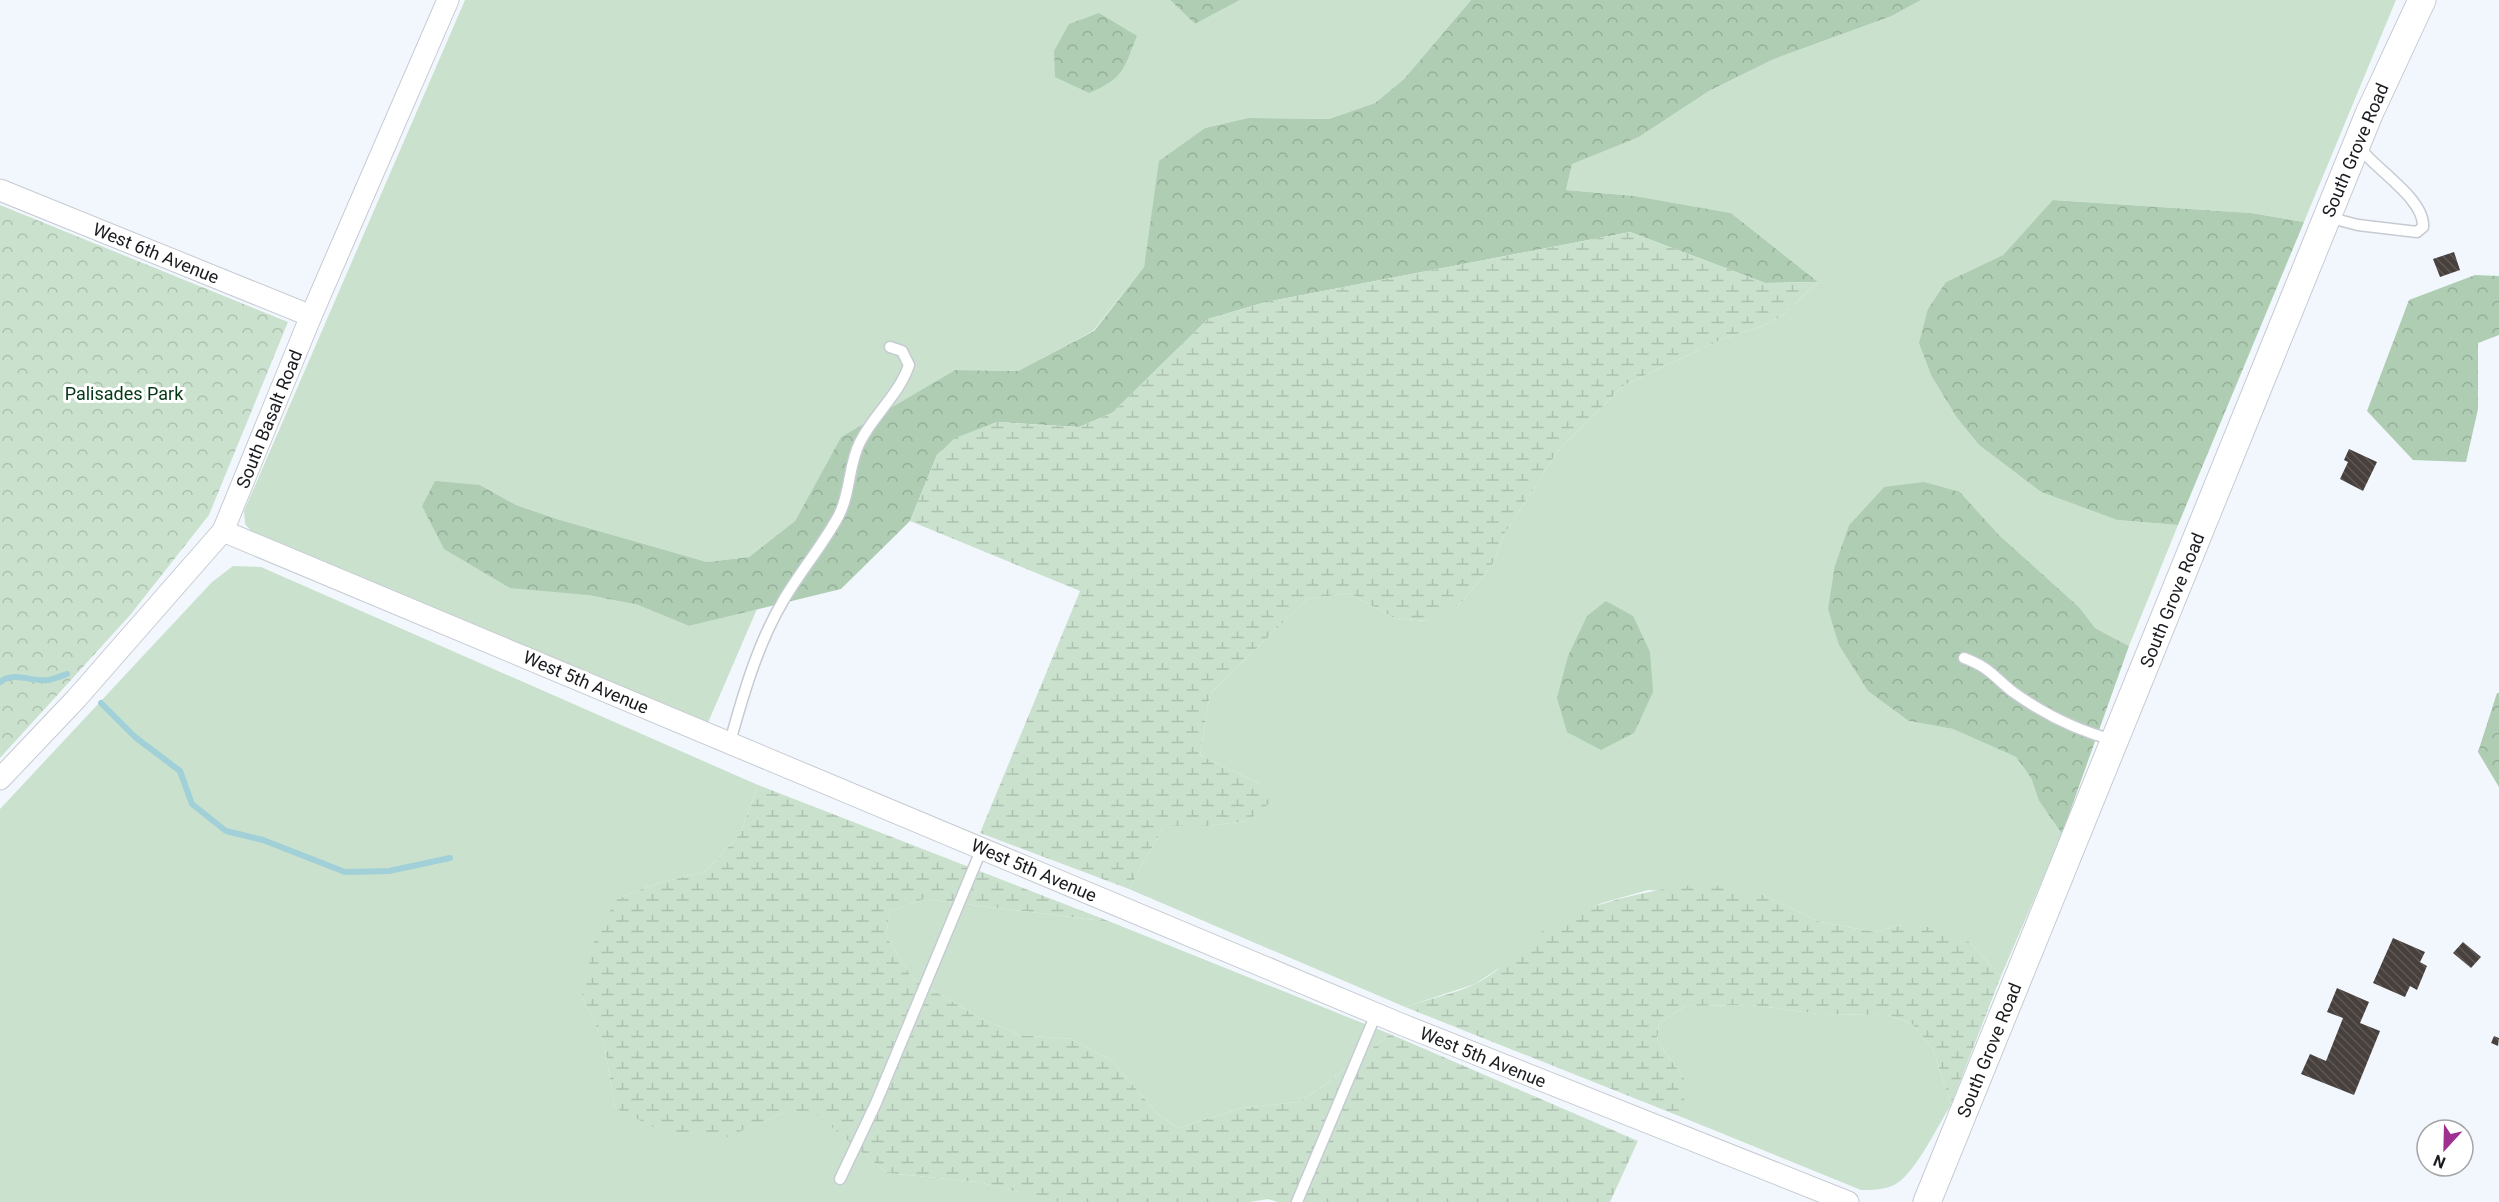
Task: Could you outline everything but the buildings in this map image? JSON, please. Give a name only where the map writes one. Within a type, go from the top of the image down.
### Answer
[{"type":"street","name":"South Basalt Road","points":[[0,779],[76,699],[223,531],[311,316],[448,0]]},
{"type":"street","name":"South Grove Road","points":[[1927,1202],[2357,144],[2422,0]]},
{"type":"street","name":"West 6th Avenue","points":[[0,190],[311,316]]},
{"type":"street","name":"West 5th Avenue","points":[[223,531],[1376,1014],[1848,1202]]},
{"type":"lane","points":[[2327,217],[2399,232],[2417,232],[2423,227],[2423,216],[2418,206],[2369,161],[2357,144]]},
{"type":"lane","points":[[730,742],[752,674],[782,603],[839,515],[849,492],[859,444],[904,380],[909,365],[902,351],[890,347]]},
{"type":"lane","points":[[1964,658],[1984,665],[2013,692],[2063,722],[2115,740]]},
{"type":"lane","points":[[840,1179],[876,1102],[982,848]]},
{"type":"lane","points":[[1297,1202],[1376,1014]]},
{"type":"green space","points":[[465,0],[1170,0],[1195,24],[1240,0],[1471,0],[1404,79],[1375,103],[1329,119],[1248,118],[1205,128],[1160,161],[1144,267],[1093,331],[1018,371],[955,370],[841,437],[795,521],[749,557],[707,562],[557,519],[516,505],[480,485],[588,595],[638,605],[689,626],[757,609],[707,725],[254,534],[245,524],[244,511]]},
{"type":"green space","points":[[1170,0],[1240,0],[1195,24]]},
{"type":"green space","points":[[1471,0],[1921,0],[1892,16],[1774,59],[1709,91],[1639,137],[1572,164],[1566,190],[1635,196],[1731,213],[1818,282],[1765,283],[1630,232],[1266,302],[1208,319],[1112,413],[1079,427],[997,422],[955,439],[937,455],[910,521],[841,589],[689,626],[638,605],[588,595],[510,588],[444,549],[422,506],[435,481],[480,485],[516,505],[557,519],[707,562],[749,557],[795,521],[841,437],[955,370],[1018,371],[1094,331],[1144,267],[1159,161],[1205,128],[1248,118],[1329,119],[1375,103],[1404,79]]},
{"type":"green space","points":[[1921,0],[2396,0],[2304,222],[2251,213],[2054,200],[2003,255],[1946,282],[1932,377],[1957,418],[1979,445],[2041,492],[2117,520],[2178,525],[2129,646],[2095,628],[2080,608],[1999,535],[1960,492],[1884,487],[1849,525],[1835,565],[1909,721],[1953,729],[2016,757],[2031,778],[2039,801],[2062,834],[2001,976],[1969,942],[1902,925],[1875,932],[1820,922],[1763,895],[1648,890],[1602,903],[1553,925],[1513,959],[1475,984],[1405,1007],[1129,889],[1164,826],[1207,826],[1247,821],[1264,786],[1200,755],[1210,694],[1307,599],[1349,593],[1394,618],[1427,621],[1460,604],[1492,565],[1505,533],[1558,451],[1624,385],[1725,338],[1760,327],[1782,316],[1818,282],[1731,213],[1635,196],[1566,190],[1572,163],[1639,137],[1709,91],[1774,59],[1892,16]]},
{"type":"green space","points":[[1099,13],[1137,36],[1121,72],[1109,83],[1089,93],[1055,77],[1054,51],[1069,24]]},
{"type":"green space","points":[[2053,200],[2251,213],[2304,222],[2178,525],[2117,520],[2041,492],[1979,445],[1957,418],[1932,377],[1919,343],[1928,309],[1946,282],[2003,255]]},
{"type":"green space","name":"Palisades Park","points":[[0,205],[288,322],[209,515],[131,614],[0,758]]},
{"type":"green space","points":[[1630,232],[1765,283],[1818,282],[1782,316],[1760,327],[1725,338],[1624,385],[1558,451],[1505,533],[1492,565],[1460,604],[1428,621],[1394,618],[1349,593],[1307,599],[1210,694],[1200,755],[1264,786],[1271,802],[1247,821],[1207,826],[1164,826],[1129,889],[980,833],[1080,591],[910,521],[937,455],[955,438],[997,422],[1079,427],[1112,413],[1208,319],[1266,302]]},
{"type":"green space","points":[[2475,275],[2499,276],[2499,335],[2478,343],[2478,409],[2466,462],[2413,460],[2367,411],[2409,300]]},
{"type":"green space","points":[[1924,482],[1960,492],[1999,535],[2080,608],[2095,628],[2129,646],[2062,834],[2039,801],[2031,778],[2016,757],[1953,729],[1909,721],[1868,691],[1839,645],[1828,609],[1835,565],[1849,525],[1884,487]]},
{"type":"green space","points":[[233,566],[261,567],[758,785],[740,834],[706,871],[655,884],[617,899],[582,996],[604,1043],[615,1108],[726,1137],[783,1113],[816,1113],[887,1173],[978,1182],[1061,1202],[0,1202],[0,809],[212,582]]},
{"type":"green space","points":[[1606,601],[1633,616],[1650,652],[1653,692],[1634,733],[1601,750],[1567,732],[1557,698],[1568,656],[1587,616]]},
{"type":"green space","points":[[2497,693],[2499,693],[2499,787],[2478,752]]},
{"type":"green space","points":[[758,785],[1111,922],[924,899],[890,911],[886,936],[912,978],[980,1018],[1020,1035],[1071,1039],[1110,1059],[1158,1114],[1178,1128],[1242,1108],[1299,1102],[1390,1034],[1638,1141],[1610,1202],[1278,1202],[1268,1199],[1250,1202],[1059,1202],[978,1182],[887,1173],[815,1113],[783,1113],[727,1137],[668,1134],[615,1108],[604,1043],[582,996],[595,937],[617,899],[655,884],[706,871],[740,834]]},
{"type":"green space","points":[[1705,883],[1763,895],[1820,922],[1875,932],[1902,925],[1930,927],[1969,942],[2001,976],[1951,1105],[1933,1049],[1912,1024],[1888,1015],[1819,1014],[1751,1005],[1686,1006],[1659,1023],[1657,1041],[1684,1078],[1684,1118],[1405,1007],[1450,994],[1486,978],[1535,936],[1573,915],[1628,897]]},
{"type":"green space","points":[[924,899],[1111,922],[1390,1034],[1299,1102],[1242,1108],[1178,1128],[1158,1114],[1110,1059],[1071,1039],[1020,1035],[980,1018],[912,978],[886,936],[890,911]]},
{"type":"green space","points":[[1751,1005],[1819,1014],[1888,1015],[1912,1024],[1933,1049],[1951,1105],[1910,1172],[1902,1180],[1886,1188],[1861,1190],[1684,1118],[1684,1078],[1657,1041],[1659,1023],[1686,1006]]},
{"type":"waterway","points":[[0,682],[11,677],[48,680],[67,674]]},
{"type":"waterway","points":[[101,703],[135,737],[180,771],[192,804],[226,831],[263,840],[345,872],[389,871],[450,858]]}]
